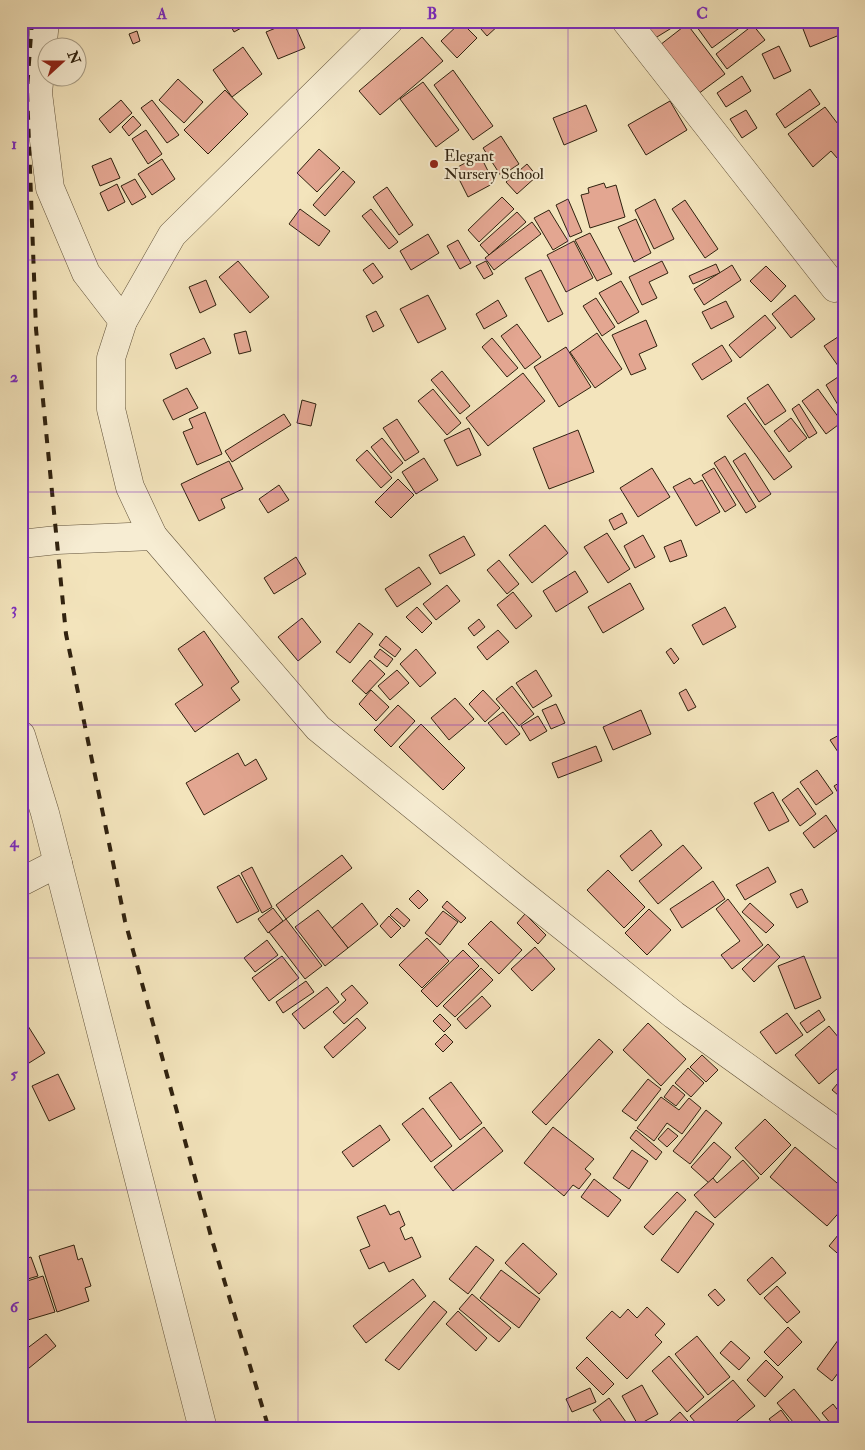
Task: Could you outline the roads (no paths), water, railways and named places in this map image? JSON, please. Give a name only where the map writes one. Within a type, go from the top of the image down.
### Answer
[{"type":"street","points":[[45,21],[38,92],[50,188],[86,274],[123,321]]},
{"type":"street","points":[[389,21],[172,235],[123,321],[111,358],[111,409],[130,487],[153,536],[318,728],[674,1015],[844,1137]]},
{"type":"street","points":[[626,21],[835,288]]},
{"type":"street","points":[[21,544],[57,540],[153,536]]},
{"type":"street","points":[[21,735],[45,813],[203,1429]]},
{"type":"street","points":[[21,882],[58,863]]},
{"type":"railway","points":[[32,21],[27,90],[36,329],[66,634],[125,921],[212,1240],[269,1429]]},
{"type":"place","name":"Elegant Nursery School","points":[[434,164]]}]
